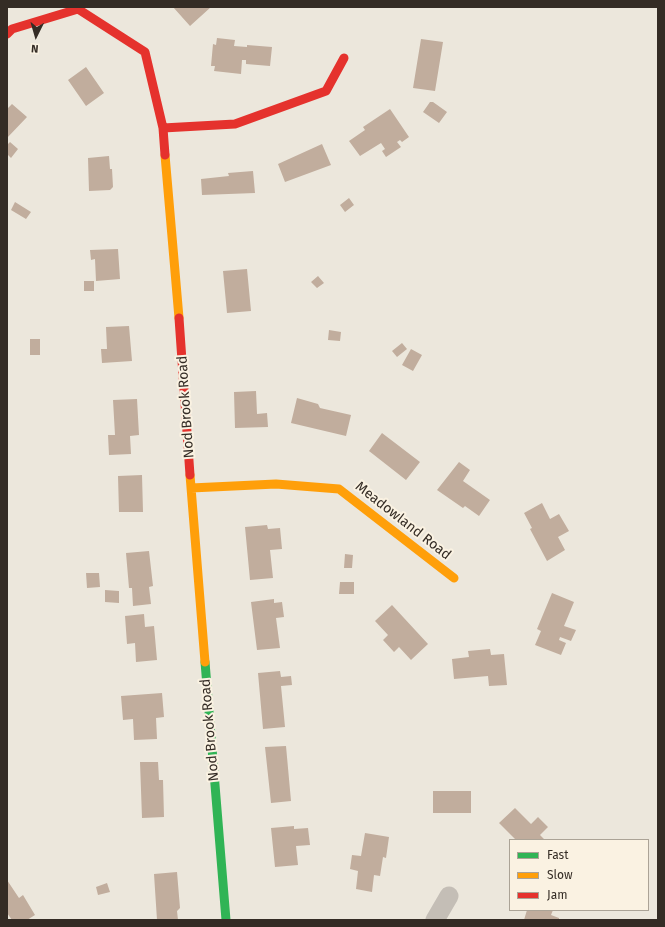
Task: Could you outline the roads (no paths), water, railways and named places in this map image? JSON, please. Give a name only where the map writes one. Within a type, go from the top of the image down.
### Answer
[{"type":"street","name":"Nod Brook Road","points":[[7,34],[12,28],[78,9],[145,52],[163,128],[185,386],[191,488],[226,920]]},
{"type":"street","points":[[163,128],[234,124],[326,91],[344,58]]},
{"type":"street","name":"Meadowland Road","points":[[191,488],[276,484],[339,489],[454,578]]},
{"type":"street","points":[[435,920],[449,896]]}]
